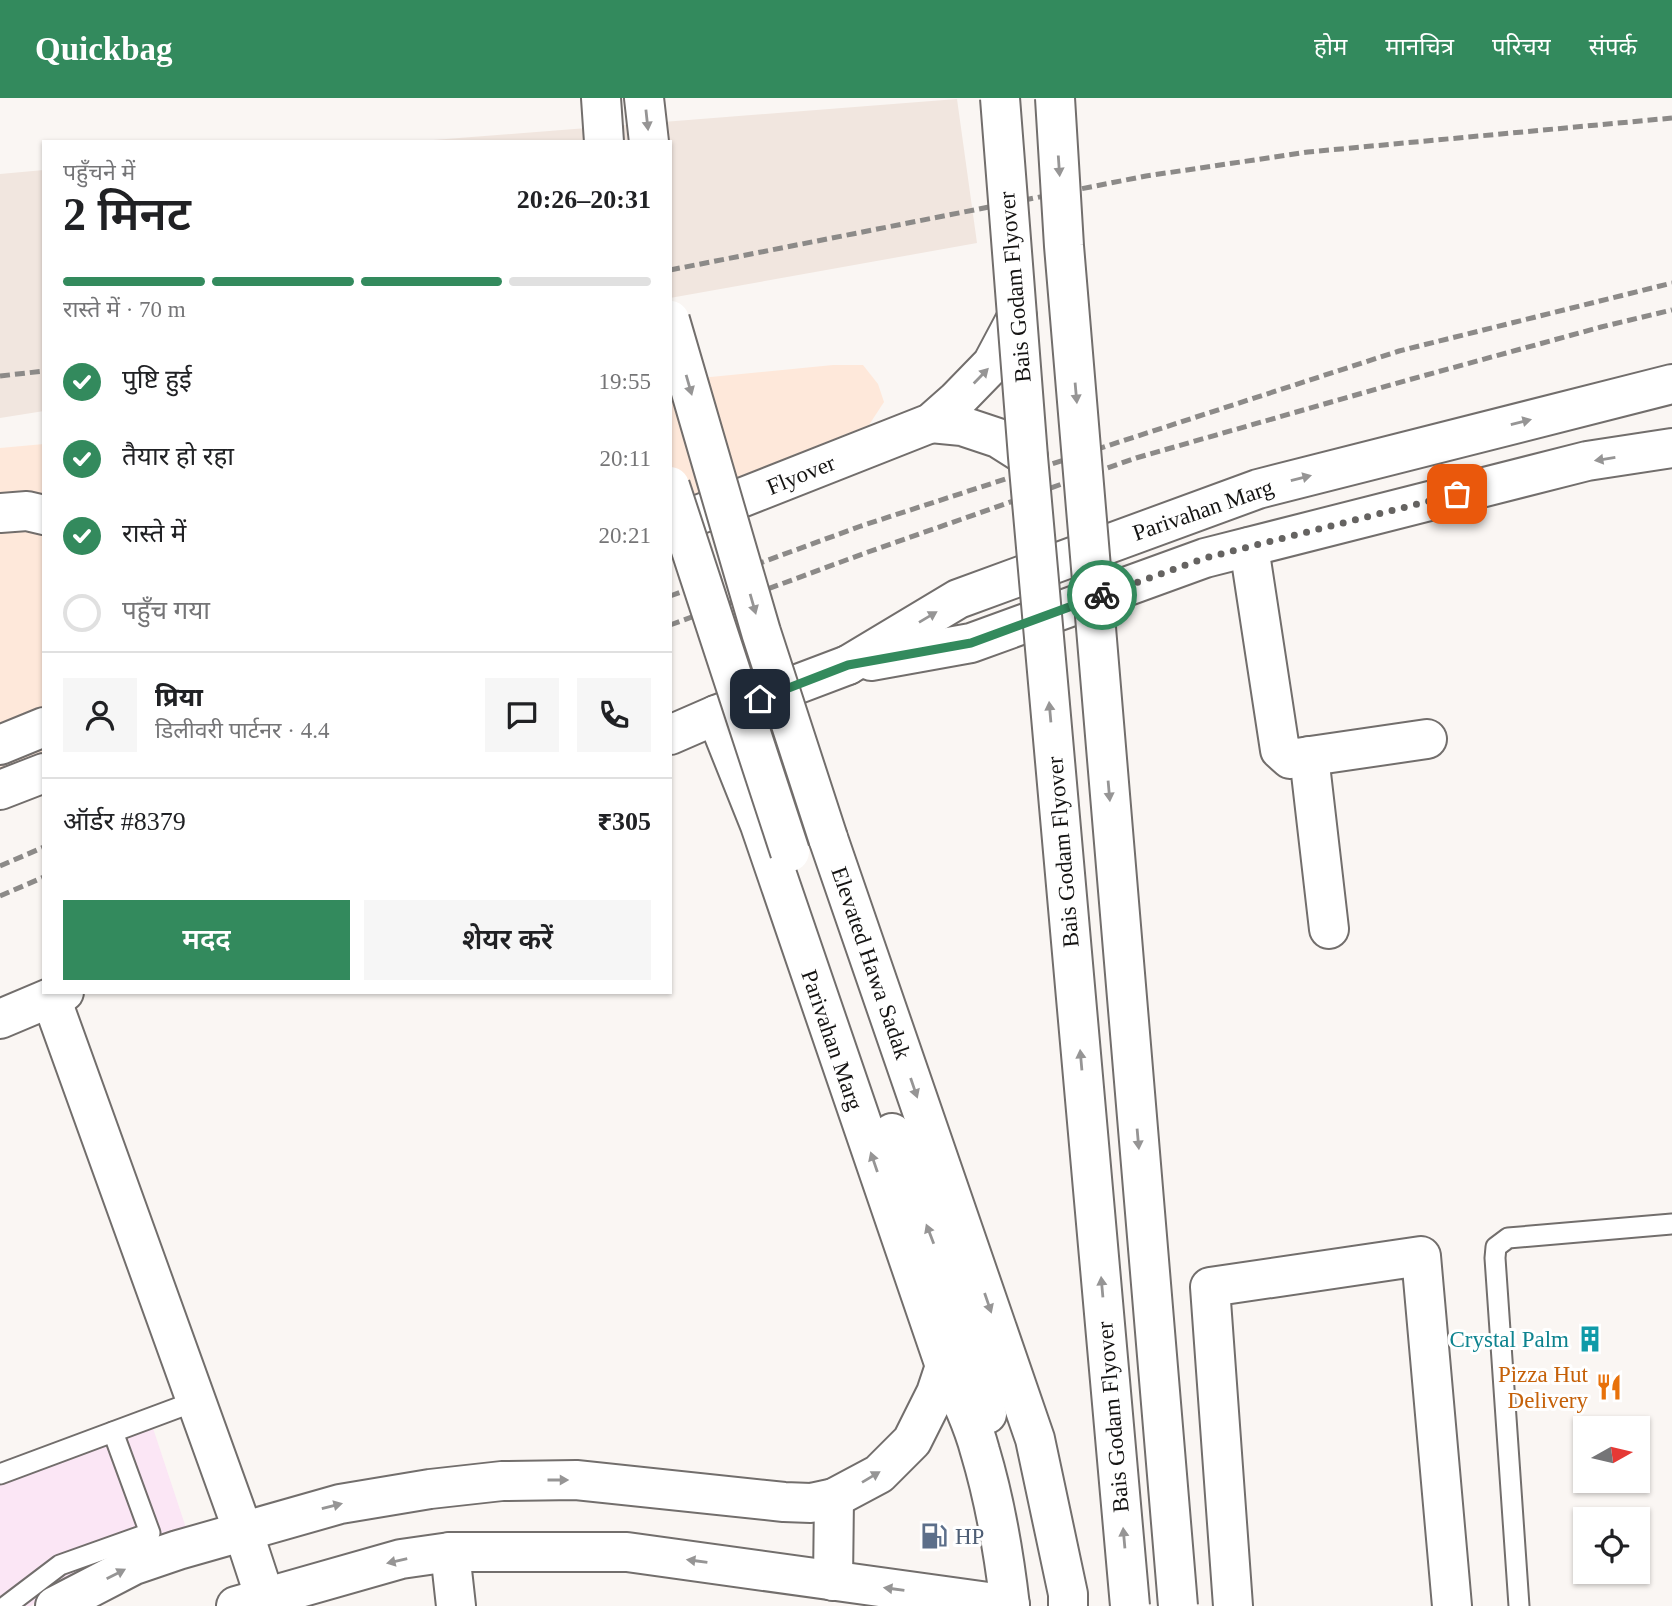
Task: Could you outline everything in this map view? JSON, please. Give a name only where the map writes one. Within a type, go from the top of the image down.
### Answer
[{"type":"street","points":[[601,98],[604,140]]},
{"type":"street","points":[[644,98],[649,140]]},
{"type":"street","name":"Bais Godam Flyover","points":[[1000,98],[1028,457],[1130,1606]]},
{"type":"street","points":[[1055,98],[1064,246],[1178,1606]]},
{"type":"street","name":"Flyover","points":[[672,525],[931,423],[992,364],[1017,317]]},
{"type":"street","name":"Elevated Hawa Sadak","points":[[672,327],[765,645],[1035,1439],[1068,1594],[1068,1606]]},
{"type":"street","name":"Parivahan Marg","points":[[848,665],[958,599],[1258,489],[1672,384]]},
{"type":"street","name":"Flyover","points":[[931,423],[962,426],[998,438],[1028,457]]},
{"type":"street","name":"Parivahan Marg","points":[[848,665],[971,643],[1205,558],[1587,461],[1672,448]]},
{"type":"street","name":"Elevated Hawa Sadak","points":[[672,492],[790,852],[957,1307],[1034,1595],[1018,1606]]},
{"type":"street","points":[[0,513],[27,511],[42,515]]},
{"type":"street","points":[[1249,547],[1280,750],[1290,759],[1427,739]]},
{"type":"street","points":[[672,734],[848,665]]},
{"type":"street","name":"Parivahan Marg","points":[[716,715],[760,825],[945,1366],[980,1450],[1018,1606]]},
{"type":"street","points":[[0,744],[42,728]]},
{"type":"street","points":[[1309,756],[1329,929]]},
{"type":"street","points":[[0,790],[42,774]]},
{"type":"street","points":[[0,1019],[57,995],[243,1531],[250,1602],[401,1559],[450,1552],[627,1552],[1018,1606]]},
{"type":"street","points":[[1233,1606],[1210,1287],[1421,1256],[1452,1606]]},
{"type":"street","points":[[55,1606],[134,1565],[340,1504],[430,1489],[502,1481],[576,1480],[811,1503],[834,1498],[878,1474],[912,1441],[936,1392],[945,1366]]},
{"type":"street","points":[[833,1581],[834,1498]]},
{"type":"street","points":[[450,1552],[456,1606]]},
{"type":"lane","points":[[1519,1606],[1496,1247],[1508,1238],[1672,1224]]},
{"type":"lane","points":[[0,1474],[196,1401]]},
{"type":"lane","points":[[6,1606],[60,1565],[150,1533],[113,1432]]},
{"type":"shaded area","points":[[957,99],[977,243],[672,298],[672,140],[434,140]]},
{"type":"shaded area","points":[[42,170],[42,411],[0,418],[0,174]]},
{"type":"shaded area","points":[[833,365],[863,365],[878,384],[884,402],[869,425],[672,503],[672,381]]},
{"type":"shaded area","points":[[42,444],[42,754],[0,770],[0,448]]},
{"type":"shaded area","points":[[148,1413],[189,1537],[38,1600],[31,1606],[0,1606],[0,1467]]},
{"type":"railway","points":[[672,270],[1146,176],[1308,152],[1672,118]]},
{"type":"railway","points":[[672,595],[861,526],[1399,351],[1672,283]]},
{"type":"railway","points":[[672,624],[1136,458],[1408,380],[1672,310]]},
{"type":"railway","points":[[0,376],[42,371]]},
{"type":"railway","points":[[0,866],[42,848]]},
{"type":"railway","points":[[0,896],[42,878]]},
{"type":"way so far","points":[[1102,595],[1205,558],[1457,494]]},
{"type":"place","name":"Crystal Palm","points":[[1590,1339]]},
{"type":"place","name":"Pizza Hut Delivery","points":[[1609,1387]]},
{"type":"place","name":"HP","points":[[934,1536]]},
{"type":"route","points":[[760,699],[848,665],[971,643],[1102,595]]}]
